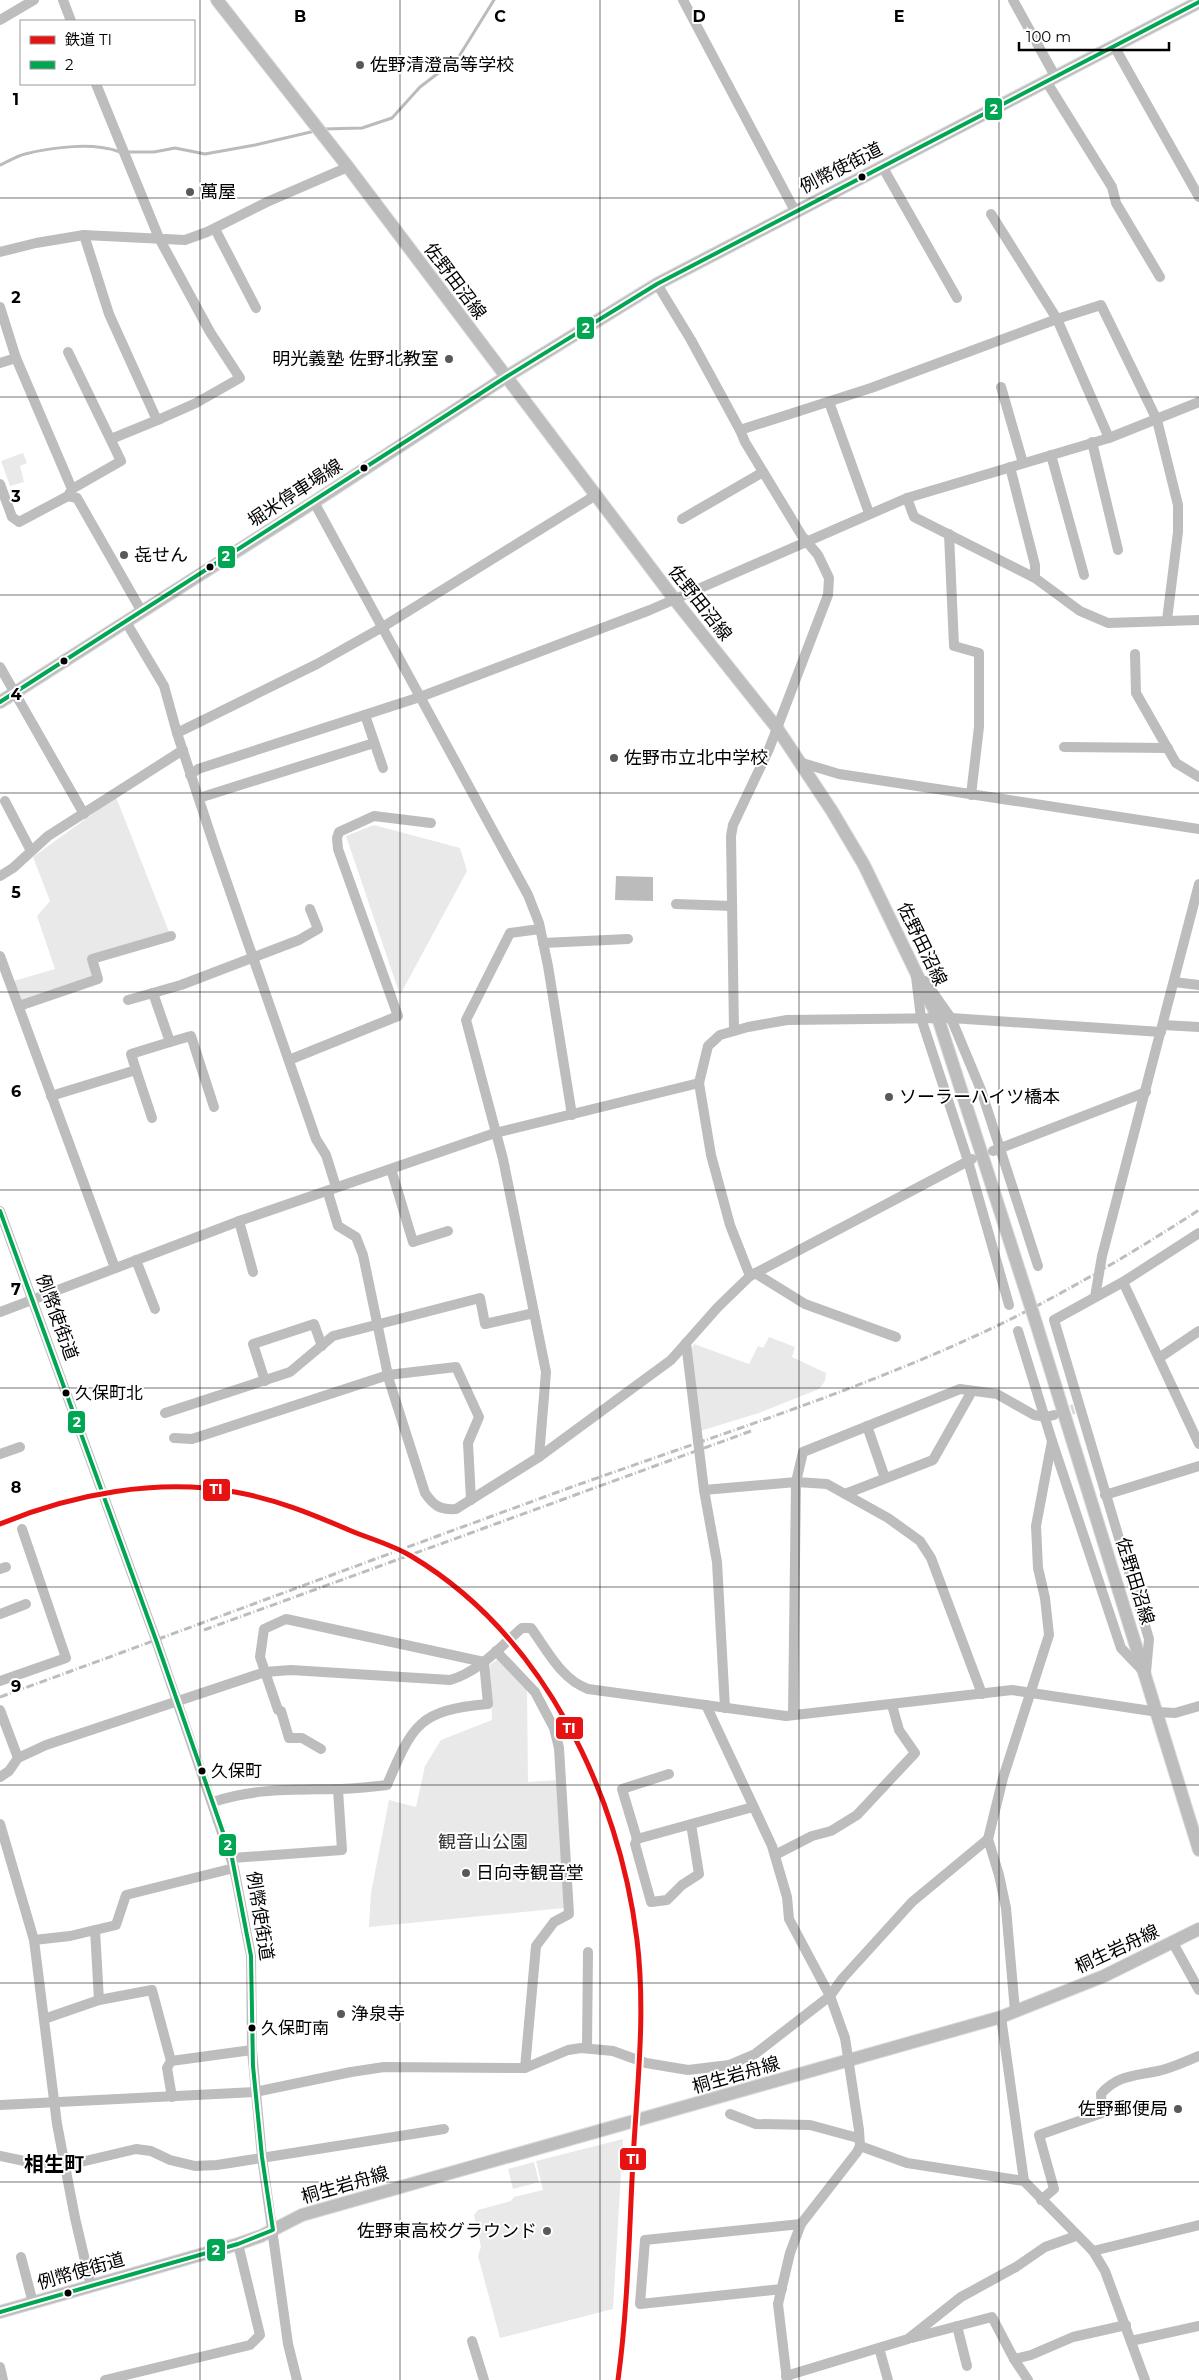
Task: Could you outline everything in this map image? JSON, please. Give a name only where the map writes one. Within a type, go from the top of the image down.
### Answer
[{"type":"main road","name":"佐野田沼線","points":[[217,0],[348,167],[675,600],[777,728],[864,865],[914,966],[945,1018],[1028,1298],[1146,1673],[1199,1850]]},
{"type":"main road","name":"例幣使街道","points":[[506,377],[657,284],[1199,2]]},
{"type":"main road","name":"堀米停車場線","points":[[0,702],[506,377]]},
{"type":"main road","name":"桐生岩舟線","points":[[273,2230],[302,2215],[1000,2017],[1104,1976],[1199,1929]]},
{"type":"main road","name":"例幣使街道","points":[[0,2312],[238,2244],[273,2230]]},
{"type":"street","points":[[0,20],[34,0]]},
{"type":"street","points":[[63,0],[71,20]]},
{"type":"street","points":[[683,0],[796,211]]},
{"type":"street","points":[[1013,0],[1051,79],[1112,187],[1116,204],[1160,277]]},
{"type":"street","points":[[1114,46],[1199,198]]},
{"type":"street","points":[[96,85],[159,238],[210,332],[240,378],[196,403],[111,439]]},
{"type":"street","points":[[882,166],[957,298]]},
{"type":"street","points":[[0,252],[36,243],[84,235],[185,240],[214,229],[267,202],[348,167]]},
{"type":"street","points":[[991,214],[1057,319],[1109,438]]},
{"type":"street","points":[[214,229],[256,308]]},
{"type":"street","points":[[84,235],[109,314],[155,415],[160,419]]},
{"type":"street","points":[[657,284],[692,340],[745,442],[802,536],[818,555],[828,578],[828,595],[777,728],[733,825],[731,836],[734,1031]]},
{"type":"street","points":[[740,430],[830,402],[1057,319],[1101,305],[1157,420],[1178,506],[1178,532],[1167,620]]},
{"type":"street","points":[[0,306],[16,358],[70,493],[77,498],[142,612]]},
{"type":"street","points":[[0,484],[12,517],[19,522],[121,461],[68,352]]},
{"type":"street","points":[[0,362],[16,358]]},
{"type":"street","points":[[1000,387],[1023,463]]},
{"type":"street","points":[[830,402],[869,512]]},
{"type":"street","points":[[190,775],[198,769],[420,697],[675,600],[808,542],[869,512],[907,498],[1109,438],[1199,402]]},
{"type":"street","points":[[1092,442],[1118,550]]},
{"type":"street","points":[[1051,455],[1084,576]]},
{"type":"street","points":[[1010,467],[1036,565],[1035,578]]},
{"type":"street","points":[[682,519],[763,472]]},
{"type":"street","points":[[177,733],[317,664],[382,628],[596,495]]},
{"type":"street","points":[[907,498],[914,517],[1035,578],[1080,612],[1108,623],[1199,620]]},
{"type":"street","points":[[314,502],[528,895],[543,943],[572,1115]]},
{"type":"street","points":[[949,534],[954,646],[979,653],[979,727],[971,795]]},
{"type":"street","points":[[126,622],[164,686],[190,775],[253,958],[316,1139],[326,1155],[333,1189],[328,1196],[338,1226],[356,1237],[363,1255],[388,1375],[425,1494],[434,1506],[445,1510],[456,1509],[539,1457],[671,1360],[718,1307],[752,1274],[970,1160]]},
{"type":"street","points":[[1135,654],[1136,693],[1176,763],[1199,777]]},
{"type":"street","points":[[0,667],[84,814]]},
{"type":"street","points":[[365,715],[382,768]]},
{"type":"street","points":[[199,798],[374,743]]},
{"type":"street","points":[[1064,747],[1168,748]]},
{"type":"street","points":[[0,876],[13,868],[48,836],[183,750]]},
{"type":"street","points":[[799,762],[839,774],[1199,829]]},
{"type":"street","points":[[5,801],[31,851]]},
{"type":"street","points":[[289,1060],[398,1016],[338,849],[337,838],[339,832],[374,816],[432,823]]},
{"type":"street","points":[[1095,1297],[1102,1256],[1199,884]]},
{"type":"street","points":[[676,904],[732,906]]},
{"type":"street","points":[[128,1000],[181,985],[299,940],[318,929],[310,909]]},
{"type":"street","points":[[539,1457],[546,1372],[503,1159],[466,1020],[510,933],[540,929]]},
{"type":"street","points":[[19,1006],[98,979],[92,960],[171,936]]},
{"type":"street","points":[[543,943],[628,940]]},
{"type":"street","points":[[0,956],[115,1268]]},
{"type":"street","points":[[914,966],[922,1018],[970,1160],[1009,1305]]},
{"type":"street","points":[[1174,982],[1199,985]]},
{"type":"street","points":[[153,993],[170,1042]]},
{"type":"street","points":[[945,1018],[981,1090],[996,1150],[1038,1266]]},
{"type":"street","points":[[896,1337],[805,1304],[752,1274],[730,1225],[711,1155],[699,1082],[708,1046],[720,1035],[788,1020],[945,1018],[1162,1029],[1199,1027]]},
{"type":"street","points":[[152,1118],[131,1054],[191,1036],[214,1107]]},
{"type":"street","points":[[51,1096],[136,1070]]},
{"type":"street","points":[[0,1312],[238,1221],[495,1133],[699,1082]]},
{"type":"street","points":[[996,1150],[1146,1092]]},
{"type":"street","points":[[392,1168],[413,1242],[448,1231]]},
{"type":"street","name":"例幣使街道","points":[[0,1211],[177,1701],[233,1863],[251,1956],[252,2050],[255,2092],[273,2230]]},
{"type":"street","points":[[238,1221],[253,1272]]},
{"type":"street","points":[[1146,1673],[1149,1639],[1077,1408],[1054,1320],[1123,1282],[1199,1233]]},
{"type":"street","points":[[136,1260],[155,1309]]},
{"type":"street","points":[[1123,1282],[1199,1444]]},
{"type":"street","points":[[165,1413],[290,1372],[334,1336],[379,1326],[480,1298],[485,1324],[534,1314]]},
{"type":"street","points":[[265,1381],[253,1344],[314,1324],[322,1346]]},
{"type":"street","points":[[1018,1331],[1050,1416],[1052,1441],[1121,1648],[1146,1673]]},
{"type":"street","points":[[1159,1358],[1199,1331]]},
{"type":"street","points":[[686,1343],[704,1490],[718,1562],[725,1708]]},
{"type":"street","points":[[174,1438],[192,1438],[388,1375],[456,1367],[479,1417],[468,1443],[471,1500]]},
{"type":"street","points":[[793,1715],[796,1482],[803,1452],[960,1389],[997,1394],[1034,1415],[1050,1416]]},
{"type":"street","points":[[845,1494],[933,1460],[972,1391]]},
{"type":"street","points":[[867,1426],[885,1478]]},
{"type":"street","points":[[1015,2011],[1006,1908],[999,1875],[988,1839],[1003,1778],[1049,1635],[1045,1598],[1038,1568],[1036,1526],[1052,1441]]},
{"type":"street","points":[[0,1454],[20,1447]]},
{"type":"street","points":[[1105,1495],[1199,1466]]},
{"type":"street","points":[[704,1490],[796,1482],[827,1484],[888,1518],[920,1541],[931,1558],[982,1694]]},
{"type":"street","points":[[0,1681],[66,1658],[22,1529]]},
{"type":"street","points":[[0,1614],[26,1604]]},
{"type":"street","points":[[321,1749],[302,1738],[289,1738],[281,1711],[278,1710],[260,1657],[264,1629],[286,1618],[484,1662]]},
{"type":"street","points":[[0,1777],[9,1771],[18,1758],[46,1744],[265,1672],[291,1670],[450,1680],[465,1676],[484,1662],[522,1628],[531,1628],[566,1676],[575,1684],[588,1689],[725,1708],[793,1715],[1012,1690],[1158,1712],[1175,1713],[1199,1706]]},
{"type":"street","points":[[496,1651],[535,1692],[554,1728],[559,1748],[566,1848],[569,1914],[554,1922],[536,1946],[524,2068]]},
{"type":"street","points":[[212,1802],[238,1793],[267,1790],[338,1790],[387,1785],[415,1728],[427,1719],[457,1707],[488,1704],[484,1662]]},
{"type":"street","points":[[706,1705],[746,1786],[753,1807],[775,1854],[787,1896],[790,1919],[830,1996],[845,2038],[860,2130],[857,2152],[801,2224],[790,2253],[778,2304],[784,2378],[908,2339],[992,2316],[1014,2359],[1028,2380]]},
{"type":"street","points":[[775,1854],[812,1836],[831,1831],[857,1815],[915,1753],[900,1730],[892,1705]]},
{"type":"street","points":[[0,1710],[18,1758]]},
{"type":"street","points":[[669,1774],[622,1789],[637,1839],[635,1844],[651,1902],[667,1900],[682,1885],[699,1874],[692,1824]]},
{"type":"street","points":[[34,1940],[70,1936],[116,1925],[126,1895],[233,1863],[342,1850],[338,1790]]},
{"type":"street","points":[[637,1839],[753,1807]]},
{"type":"street","points":[[0,1824],[34,1940],[54,2103],[64,2166],[92,2286]]},
{"type":"street","points":[[0,2105],[44,2101],[54,2103],[255,2092],[350,2072],[384,2067],[524,2068],[568,2050],[587,2048],[613,2050],[646,2063],[688,2070],[729,2065],[756,2054],[830,1996],[842,1979],[912,1902],[988,1839]]},
{"type":"street","points":[[95,1930],[99,2000]]},
{"type":"street","points":[[1173,1943],[1199,1990]]},
{"type":"street","points":[[587,2048],[588,1952]]},
{"type":"street","points":[[44,2019],[99,2000],[152,1990],[170,2062],[167,2068],[172,2097]]},
{"type":"street","points":[[1000,2017],[1024,2181],[1076,2236],[1093,2251],[1105,2271],[1145,2380]]},
{"type":"street","points":[[170,2062],[252,2050]]},
{"type":"street","points":[[1041,2200],[1054,2189],[1039,2135],[1102,2113],[1101,2094],[1109,2085],[1127,2076],[1159,2071],[1199,2056]]},
{"type":"street","points":[[730,2114],[756,2124],[810,2125],[859,2142],[907,2163],[1024,2181]]},
{"type":"street","points":[[0,2156],[43,2165],[64,2166],[136,2150],[151,2151],[170,2160],[195,2166],[218,2165],[444,2129]]},
{"type":"street","points":[[782,2289],[640,2304],[645,2240],[801,2224]]},
{"type":"street","points":[[1093,2251],[1199,2225]]},
{"type":"street","points":[[273,2230],[288,2344],[297,2380]]},
{"type":"street","points":[[908,2339],[961,2297],[1045,2247],[1076,2236]]},
{"type":"street","points":[[105,2380],[250,2345],[256,2341],[260,2335],[238,2244]]},
{"type":"street","points":[[21,2257],[33,2303]]},
{"type":"street","points":[[957,2326],[967,2366]]},
{"type":"street","points":[[1014,2359],[1031,2355],[1073,2337],[1126,2326]]},
{"type":"street","points":[[1131,2341],[1199,2326]]},
{"type":"street","points":[[472,2340],[484,2380]]},
{"type":"street","points":[[879,2348],[888,2380]]},
{"type":"street","points":[[0,2366],[3,2380]]},
{"type":"green space","points":[[23,453],[27,463],[20,466],[24,482],[10,486],[1,461]]},
{"type":"green space","points":[[116,797],[169,932],[88,958],[94,977],[21,1002],[14,981],[55,969],[37,916],[50,901],[33,857]]},
{"type":"green space","points":[[374,825],[460,848],[467,871],[400,995],[346,836]]},
{"type":"green space","points":[[769,1337],[795,1347],[792,1357],[826,1373],[825,1381],[819,1389],[759,1413],[700,1431],[691,1350],[694,1344],[749,1364],[758,1346],[763,1348]]},
{"type":"green space","name":"観音山公園","points":[[499,1658],[527,1689],[528,1782],[558,1780],[564,1908],[369,1927],[371,1893],[389,1800],[416,1807],[425,1766],[441,1740],[492,1720],[490,1665]]},
{"type":"green space","name":"佐野東高校グラウンド","points":[[623,2139],[613,2309],[500,2338],[478,2256],[481,2247],[474,2215],[478,2210],[511,2201],[514,2197],[543,2190],[536,2161]]},
{"type":"green space","points":[[534,2162],[539,2182],[513,2189],[508,2169]]},
{"type":"shaded area","points":[[616,876],[653,877],[653,901],[615,900]]},
{"type":"waterway","points":[[323,129],[362,128],[392,118],[420,87],[458,58],[494,0]]},
{"type":"waterway","points":[[127,152],[154,152],[175,148],[205,154],[315,131]]},
{"type":"waterway","points":[[0,165],[36,151],[60,148],[85,146],[120,152]]},
{"type":"tunnel","points":[[1057,1414],[1074,1409]]},
{"type":"railway","points":[[0,1697],[569,1488],[778,1415],[882,1376],[984,1332],[1067,1290],[1199,1210]]},
{"type":"railway","points":[[204,1630],[751,1431]]},
{"type":"rail line","name":"TI","points":[[0,1524],[56,1504],[86,1497],[146,1488],[206,1488],[235,1492],[279,1503],[388,1545],[411,1556],[458,1589],[499,1628],[535,1673],[566,1722],[592,1774],[613,1829],[627,1884],[637,1940],[641,1995],[640,2050],[626,2298],[618,2380]]},
{"type":"transit line","name":"2","points":[[0,702],[506,377],[657,284],[1199,2]]},
{"type":"transit line","name":"2","points":[[0,1211],[156,1640],[232,1858],[251,1956],[253,2066],[262,2157],[273,2230],[238,2244],[0,2312]]},
{"type":"place","name":"佐野清澄高等学校","points":[[360,65]]},
{"type":"place","name":"萬屋","points":[[190,192]]},
{"type":"place","name":"明光義塾 佐野北教室","points":[[449,359]]},
{"type":"place","name":"㐂せん","points":[[124,555]]},
{"type":"place","name":"佐野市立北中学校","points":[[614,758]]},
{"type":"place","name":"ソーラーハイツ橋本","points":[[889,1097]]},
{"type":"place","name":"久保町北","points":[[66,1393]]},
{"type":"place","name":"久保町","points":[[202,1771]]},
{"type":"place","name":"日向寺観音堂","points":[[466,1873]]},
{"type":"place","name":"浄泉寺","points":[[341,2014]]},
{"type":"place","name":"久保町南","points":[[252,2028]]},
{"type":"place","name":"佐野郵便局","points":[[1178,2109]]},
{"type":"place","name":"佐野東高校グラウンド","points":[[547,2231]]},
{"type":"district","name":"相生町","points":[[54,2164]]}]
